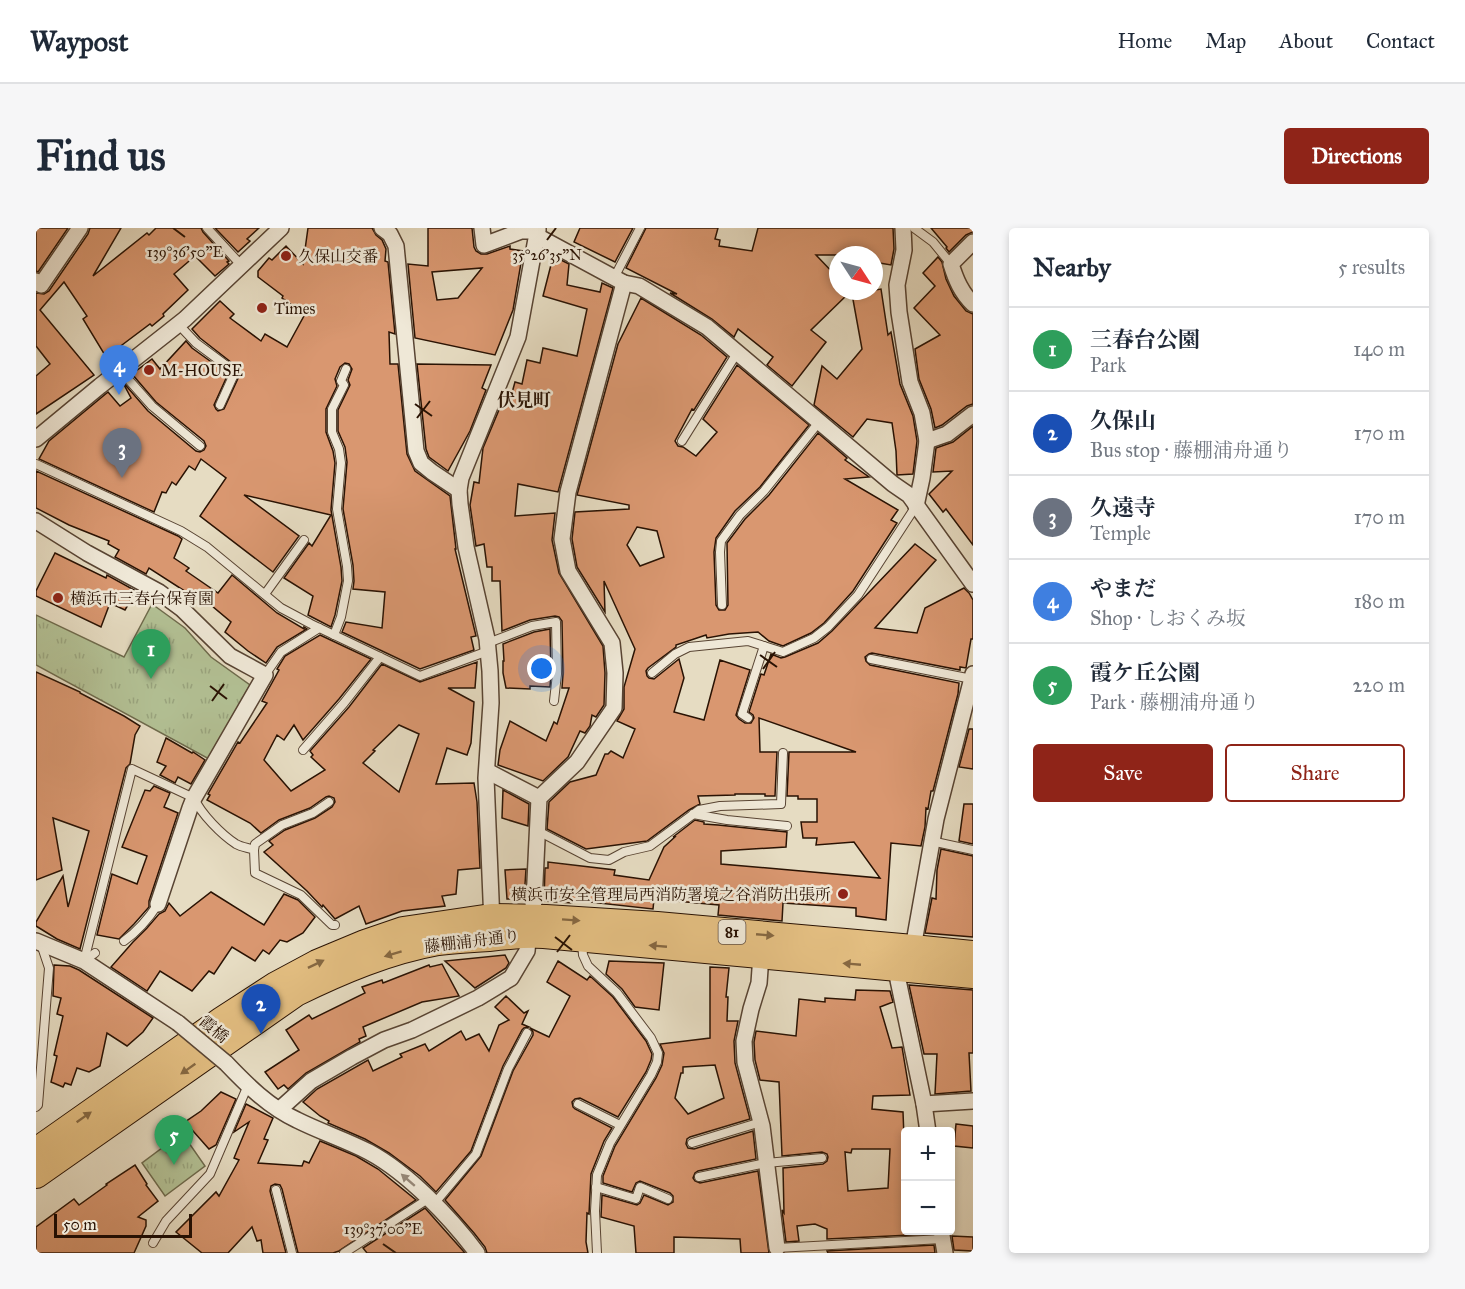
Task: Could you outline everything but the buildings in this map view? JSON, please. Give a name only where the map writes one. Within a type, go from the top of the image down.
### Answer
[{"type":"main road","name":"藤棚浦舟通り","points":[[529,926],[581,939],[761,955],[907,958],[973,954]]},
{"type":"main road","name":"藤棚浦舟通り","points":[[36,1151],[222,1020],[276,985],[317,963],[403,930],[529,926],[669,926],[907,958],[973,975]]},
{"type":"main road","name":"藤棚浦舟通り","points":[[36,1175],[296,993],[375,959],[492,927]]},
{"type":"street","points":[[38,283],[80,228]]},
{"type":"street","points":[[36,439],[178,324],[281,228]]},
{"type":"street","points":[[382,228],[390,234],[396,246],[416,451],[421,463],[459,490]]},
{"type":"street","points":[[482,228],[484,245],[521,231],[537,231],[619,280],[639,286],[707,327],[909,495],[973,584]]},
{"type":"street","points":[[903,228],[904,250],[897,285],[899,312],[909,382],[922,413],[927,441],[916,506]]},
{"type":"street","points":[[492,927],[487,771],[491,703],[490,670],[488,647],[466,547],[459,490],[465,467],[518,337],[537,231]]},
{"type":"street","points":[[973,242],[951,264],[961,291],[973,304]]},
{"type":"street","points":[[280,1109],[310,1081],[352,1057],[384,1040],[412,1030],[478,998],[511,978],[527,951],[534,902],[539,798],[577,762],[617,706],[612,643],[568,571],[562,538],[568,492],[619,280]]},
{"type":"street","points":[[927,441],[947,435],[973,414]]},
{"type":"street","points":[[36,521],[87,553],[159,592],[183,609],[230,656],[265,675],[194,798],[158,904]]},
{"type":"street","points":[[927,1127],[898,980],[907,958],[931,841],[972,676]]},
{"type":"street","points":[[487,771],[539,798]]},
{"type":"street","name":"霞橋","points":[[38,942],[89,957],[178,1023],[226,1063],[258,1095],[296,1120],[370,1153],[396,1170],[431,1201],[460,1231],[477,1253]]},
{"type":"street","points":[[761,955],[759,983],[744,1041],[745,1062],[761,1122],[777,1248]]},
{"type":"street","points":[[924,1104],[973,1101]]},
{"type":"lane","points":[[207,228],[242,266]]},
{"type":"lane","points":[[619,280],[640,228]]},
{"type":"lane","points":[[914,228],[933,242],[951,264]]},
{"type":"lane","points":[[178,324],[196,343],[235,372],[220,405]]},
{"type":"lane","points":[[682,441],[737,353]]},
{"type":"lane","points":[[334,634],[341,617],[348,581],[337,509],[341,463],[339,449],[332,432],[332,409],[344,385],[340,381],[346,369]]},
{"type":"lane","points":[[120,370],[152,406],[200,446]]},
{"type":"lane","points":[[722,605],[721,541],[740,515],[764,491],[819,422]]},
{"type":"lane","points":[[36,464],[181,531],[207,547],[281,608],[420,676],[532,626],[556,621],[557,674],[554,701]]},
{"type":"lane","points":[[652,673],[675,654],[689,647],[748,641],[783,652],[814,638],[828,627],[858,595],[916,506]]},
{"type":"lane","points":[[265,594],[304,540]]},
{"type":"lane","points":[[265,675],[281,652],[319,628]]},
{"type":"lane","points":[[748,718],[742,714],[764,646]]},
{"type":"lane","points":[[303,750],[380,657]]},
{"type":"lane","points":[[871,659],[972,676]]},
{"type":"lane","points":[[538,831],[590,858],[609,860],[624,852],[650,846],[699,810],[720,806],[781,804],[783,753]]},
{"type":"lane","points":[[89,957],[132,769],[194,798],[197,806],[220,831],[237,844],[254,850]]},
{"type":"lane","points":[[329,802],[313,813],[282,825],[255,844],[255,873],[301,895],[335,925]]},
{"type":"lane","points":[[693,814],[787,826]]},
{"type":"lane","points":[[931,841],[973,850]]},
{"type":"lane","points":[[124,941],[134,934],[158,904]]},
{"type":"lane","points":[[581,939],[583,955],[588,966],[617,993],[651,1038],[658,1053],[651,1075],[610,1143],[597,1174],[595,1211],[597,1253]]},
{"type":"lane","points":[[36,1107],[38,1105],[49,968],[38,942]]},
{"type":"lane","points":[[344,1253],[431,1201],[476,1154],[508,1069],[526,1033]]},
{"type":"lane","points":[[153,1243],[166,1221],[210,1174],[248,1085]]},
{"type":"lane","points":[[578,1104],[620,1125]]},
{"type":"lane","points":[[692,1143],[761,1122]]},
{"type":"lane","points":[[699,1177],[766,1163],[822,1158]]},
{"type":"lane","points":[[596,1188],[636,1199],[640,1187],[668,1199]]},
{"type":"lane","points":[[276,1190],[292,1253]]},
{"type":"lane","points":[[777,1248],[943,1241]]},
{"type":"green space","points":[[152,604],[185,628],[211,657],[250,685],[209,759],[36,665],[36,615],[124,657]]},
{"type":"green space","points":[[182,1133],[205,1166],[165,1196],[142,1163]]},
{"type":"place","name":"久保山交番","points":[[286,256]]},
{"type":"place","name":"Times","points":[[262,308]]},
{"type":"place","name":"M-HOUSE","points":[[149,370]]},
{"type":"place","name":"やまだ","points":[[119,395]]},
{"type":"place","name":"久遠寺","points":[[122,478]]},
{"type":"place","name":"横浜市三春台保育園","points":[[58,598]]},
{"type":"place","name":"三春台公園","points":[[151,679]]},
{"type":"place","name":"横浜市安全管理局西消防署境之谷消防出張所","points":[[843,894]]},
{"type":"place","name":"久保山","points":[[261,1034]]},
{"type":"place","name":"霞ケ丘公園","points":[[174,1165]]},
{"type":"district","name":"伏見町","points":[[524,400]]}]
